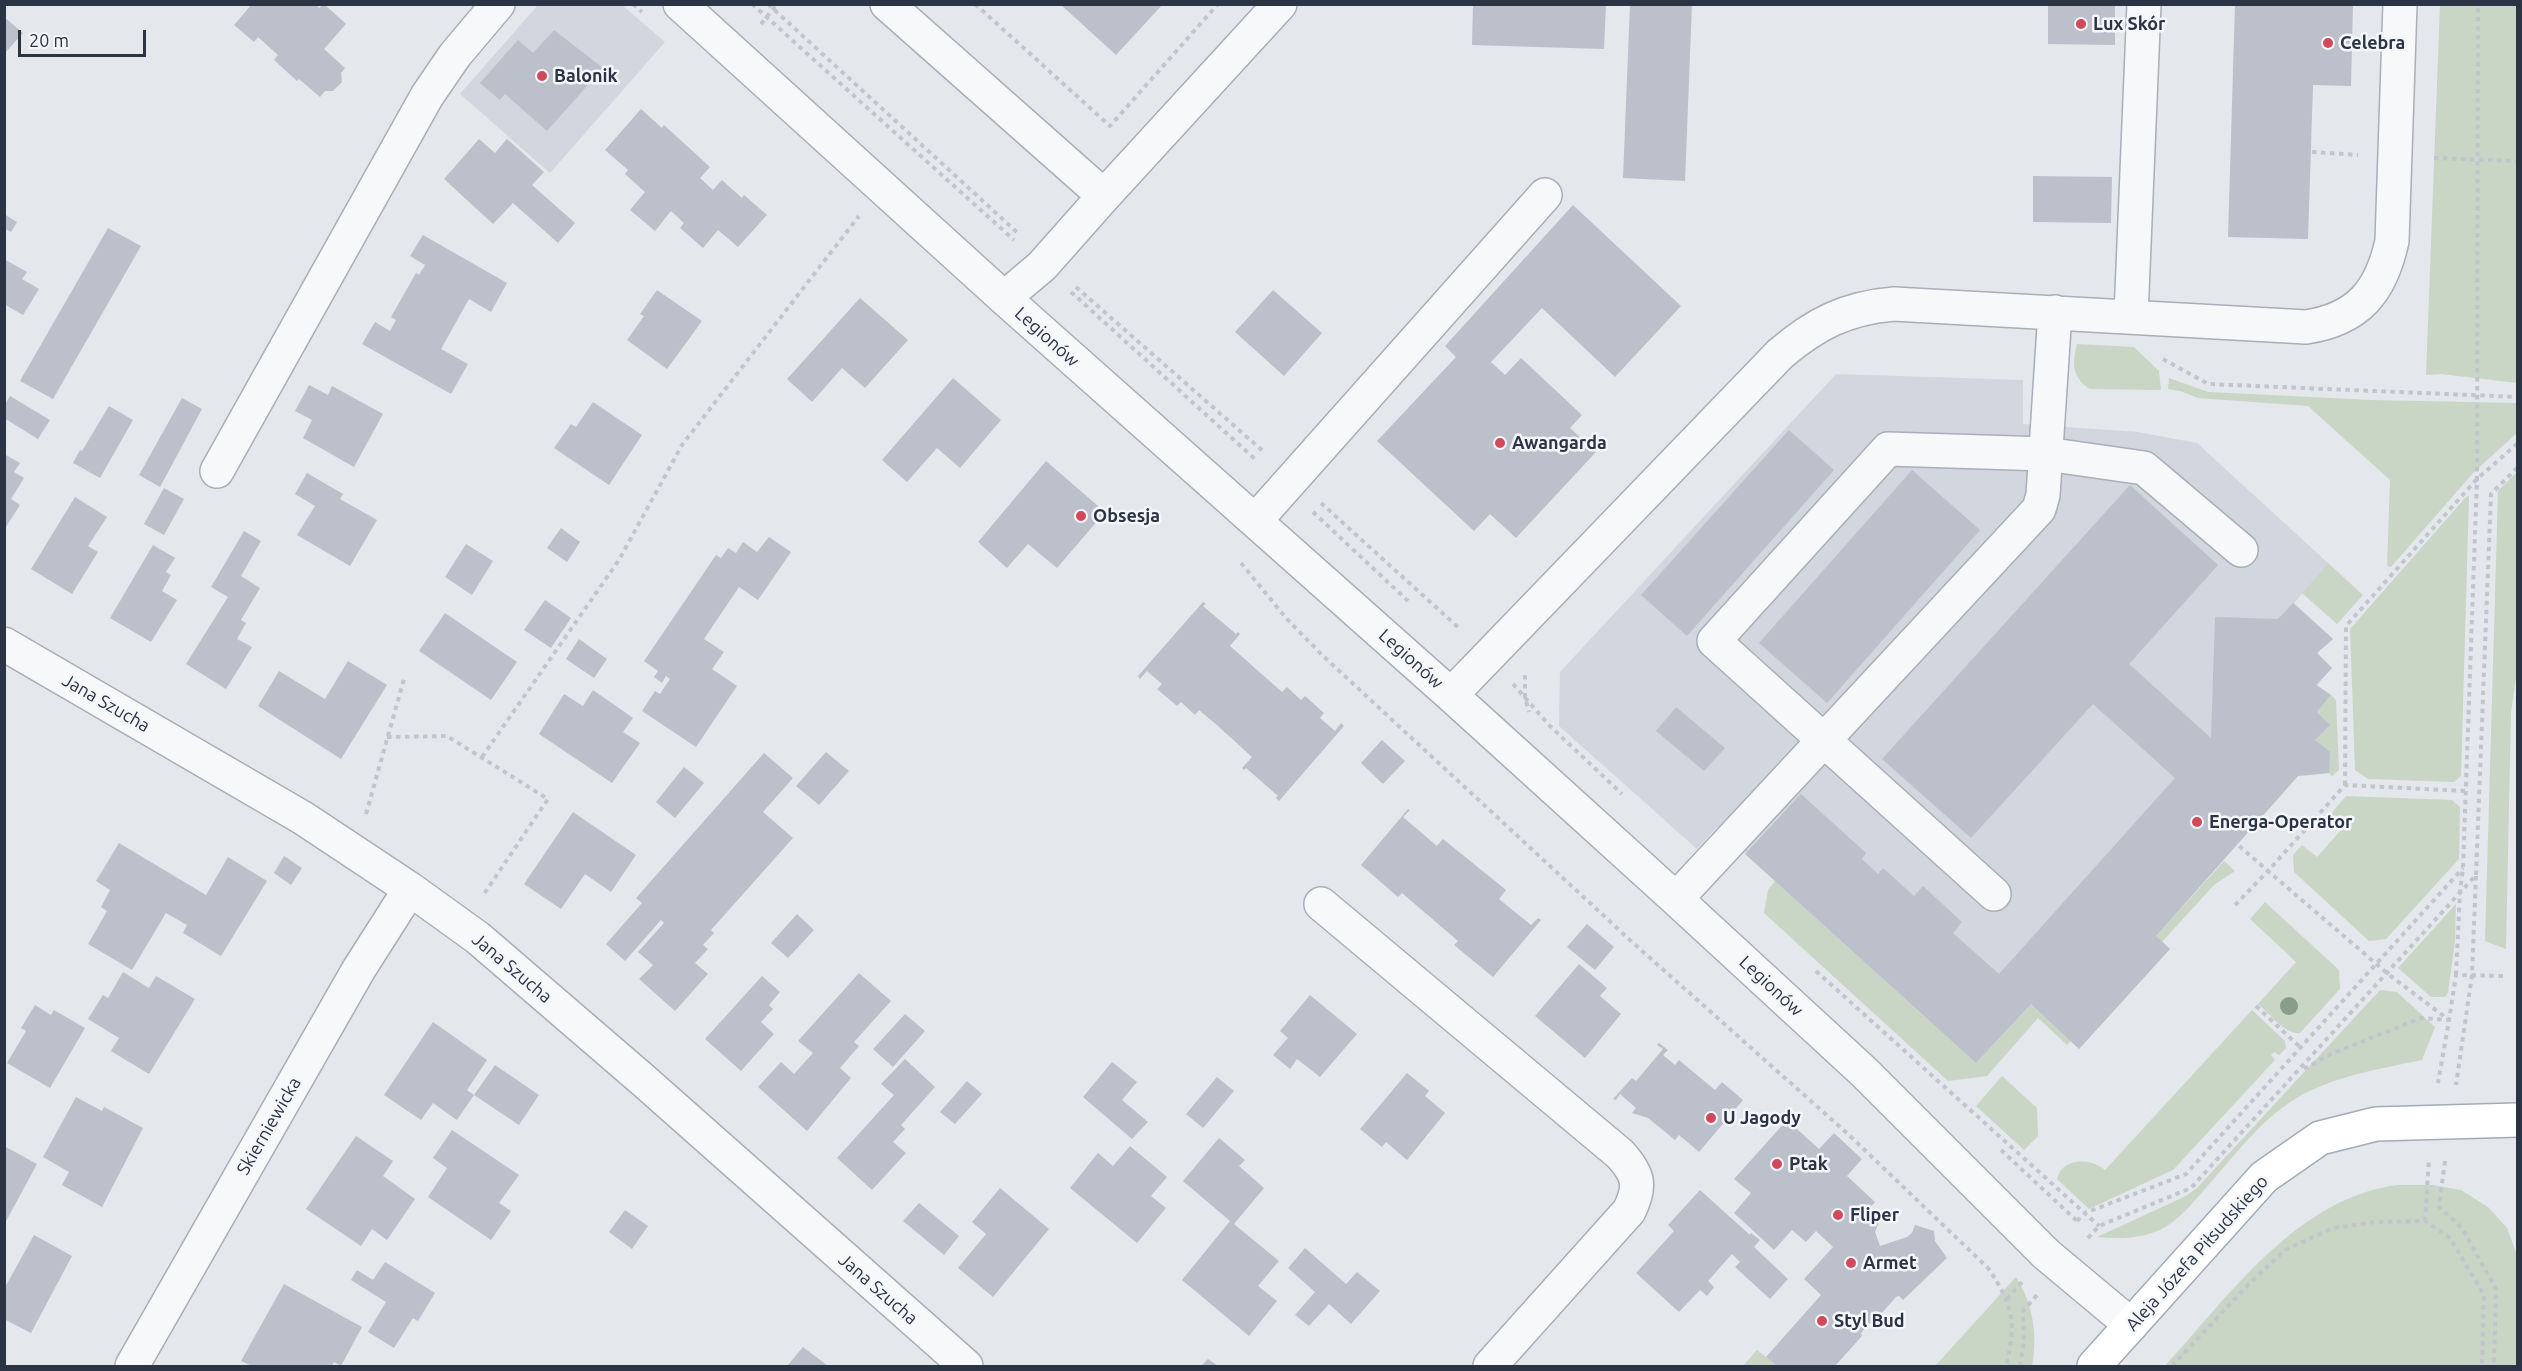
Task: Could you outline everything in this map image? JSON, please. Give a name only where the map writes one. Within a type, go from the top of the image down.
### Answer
[{"type":"main road","name":"Aleja Józefa Piłsudskiego","points":[[2094,1366],[2264,1177],[2320,1138],[2376,1124],[2517,1119]]},
{"type":"street","points":[[217,471],[427,96],[455,55],[498,4]]},
{"type":"street","name":"Legionów","points":[[680,4],[1004,298],[1451,695],[1676,899],[1864,1072],[2046,1254],[2131,1325]]},
{"type":"street","points":[[887,4],[1104,196]]},
{"type":"street","points":[[1004,298],[1044,263],[1280,4]]},
{"type":"street","points":[[2131,316],[2144,4]]},
{"type":"street","points":[[1451,695],[1780,354],[1808,330],[1851,312],[1885,305],[2055,312],[2306,327],[2340,318],[2368,298],[2384,272],[2392,241],[2400,4]]},
{"type":"street","points":[[1255,521],[1545,195]]},
{"type":"street","points":[[1676,899],[2039,509],[2043,495],[2055,312]]},
{"type":"street","points":[[1994,894],[1714,641],[1887,449],[2046,454],[2144,468],[2241,550]]},
{"type":"street","name":"Jana Szucha","points":[[4,644],[303,818],[410,889],[462,927],[643,1080],[966,1366]]},
{"type":"street","name":"Skierniewicka","points":[[132,1366],[359,969],[410,889]]},
{"type":"street","points":[[1321,904],[1620,1154],[1631,1166],[1637,1181],[1636,1197],[1629,1210],[1490,1366]]},
{"type":"path","points":[[633,4],[651,20]]},
{"type":"path","points":[[752,4],[1044,263],[1293,478],[1489,656],[1550,726],[1627,798]]},
{"type":"path","points":[[768,4],[1003,218],[1044,263]]},
{"type":"path","points":[[975,4],[1110,126],[1218,4]]},
{"type":"path","points":[[2449,1020],[2456,975],[2463,868],[2477,479],[2478,4]]},
{"type":"path","points":[[482,757],[619,560],[682,445],[882,187]]},
{"type":"path","points":[[2161,358],[2208,384],[2517,398]]},
{"type":"path","points":[[2235,905],[2346,785],[2346,626],[2477,479],[2517,443]]},
{"type":"path","points":[[2494,1366],[2496,1290],[2462,1228],[2439,1207],[2472,975],[2491,494],[2517,467]]},
{"type":"path","points":[[1236,557],[1286,618],[1322,655],[1631,941],[1849,1135],[1988,1268],[2004,1291],[2013,1319],[2012,1344],[2006,1366]]},
{"type":"path","points":[[1527,666],[1525,698],[1531,722]]},
{"type":"path","points":[[356,852],[404,678]]},
{"type":"path","points":[[387,737],[447,736],[548,799],[462,927]]},
{"type":"path","points":[[2346,785],[2465,790]]},
{"type":"path","points":[[2238,845],[2388,974],[2449,1020]]},
{"type":"path","points":[[2085,1213],[2186,1174],[2463,868]]},
{"type":"path","points":[[2020,1366],[2024,1341],[2023,1311],[2098,1226],[2191,1188],[2388,974],[2476,874]]},
{"type":"path","points":[[1810,966],[2098,1226]]},
{"type":"path","points":[[2456,975],[2504,976]]},
{"type":"path","points":[[2256,1006],[2300,1047]]},
{"type":"path","points":[[2299,1072],[2331,1054],[2421,1018],[2449,1020]]},
{"type":"path","points":[[2172,1366],[2247,1286],[2285,1250],[2334,1228],[2375,1222],[2425,1221],[2450,1238],[2484,1295],[2482,1366]]},
{"type":"shaded area","points":[[538,5],[622,5],[665,42],[550,173],[460,94]]},
{"type":"shaded area","name":"Energa-Operator","points":[[1836,374],[2023,380],[2023,424],[2138,432],[2197,443],[2328,563],[2294,603],[2333,639],[2317,653],[2332,668],[2317,685],[2331,695],[2317,712],[2330,725],[2329,773],[2298,776],[2156,936],[2170,949],[2079,1049],[2031,1004],[1976,1063],[1717,827],[1697,849],[1559,726],[1560,672]]},
{"type":"green space","points":[[2440,5],[2517,5],[2517,383],[2441,374],[2426,375]]},
{"type":"green space","points":[[2077,344],[2134,347],[2159,371],[2161,390],[2090,389],[2080,380],[2075,370],[2074,358]]},
{"type":"green space","points":[[2169,378],[2208,392],[2372,400],[2517,403],[2517,433],[2474,472],[2391,567],[2387,566],[2390,480],[2308,406],[2198,398],[2168,389]]},
{"type":"green space","points":[[2517,472],[2518,664],[2511,712],[2506,949],[2485,941],[2498,491]]},
{"type":"green space","points":[[2469,496],[2461,776],[2454,782],[2368,779],[2355,770],[2350,629]]},
{"type":"green space","points":[[2328,563],[2363,595],[2337,624],[2302,593]]},
{"type":"green space","points":[[2331,695],[2336,700],[2339,770],[2332,776],[2329,773],[2329,752],[2315,740],[2330,726],[2317,712]]},
{"type":"green space","points":[[2346,796],[2452,800],[2460,807],[2459,859],[2386,939],[2369,941],[2294,872],[2293,855],[2302,845],[2317,857],[2342,829],[2329,816]]},
{"type":"green space","points":[[2224,861],[2235,871],[2214,885],[2162,942],[2156,936]]},
{"type":"green space","points":[[1775,881],[1976,1063],[2031,1004],[2071,1041],[2067,1045],[2038,1018],[1987,1076],[1948,1081],[1764,913],[1768,890]]},
{"type":"green space","points":[[2265,902],[2339,970],[2340,989],[2300,1033],[2294,1033],[2283,1027],[2258,1004],[2296,962],[2250,919]]},
{"type":"green space","points":[[2456,904],[2455,941],[2448,993],[2445,997],[2431,997],[2398,968]]},
{"type":"green space","points":[[2380,990],[2397,992],[2435,1027],[2422,1060],[2341,1079],[2295,1099],[2258,1129],[2173,1222],[2160,1230],[2136,1237],[2097,1237],[2186,1196],[2197,1188]]},
{"type":"green space","points":[[2252,1010],[2285,1041],[2286,1048],[2279,1055],[2274,1052],[2271,1055],[2275,1060],[2173,1170],[2089,1209],[2057,1179],[2060,1172],[2071,1163],[2092,1163],[2105,1170]]},
{"type":"green space","points":[[2002,1076],[2037,1108],[2038,1136],[2024,1150],[1976,1106]]},
{"type":"green space","points":[[2397,1185],[2433,1185],[2461,1190],[2488,1207],[2507,1228],[2517,1255],[2517,1366],[2165,1366],[2240,1281],[2297,1230],[2328,1209],[2361,1194]]},
{"type":"green space","points":[[2016,1277],[2027,1298],[2033,1320],[2032,1366],[1935,1366]]},
{"type":"green space","points":[[1757,1350],[1777,1366],[1743,1366]]},
{"type":"building","points":[[252,4],[315,4],[319,8],[324,4],[346,24],[324,49],[345,68],[341,73],[342,82],[333,91],[325,91],[320,97],[299,79],[297,81],[274,60],[278,55],[258,37],[254,42],[234,25]]},
{"type":"building","points":[[1060,4],[1163,4],[1116,55]]},
{"type":"building","points":[[1473,4],[1606,4],[1604,49],[1472,45]]},
{"type":"building","points":[[1630,4],[1692,4],[1685,181],[1623,178]]},
{"type":"building","name":"Lux Skór","points":[[2048,4],[2115,4],[2115,45],[2048,44]]},
{"type":"building","points":[[2235,4],[2353,4],[2351,86],[2313,85],[2308,239],[2228,237]]},
{"type":"building","points":[[4,17],[23,33],[4,54]]},
{"type":"building","name":"Balonik","points":[[554,30],[603,68],[547,131],[505,94],[500,100],[480,83],[518,40],[533,53]]},
{"type":"building","points":[[641,109],[662,128],[664,125],[710,167],[700,178],[713,190],[722,180],[742,198],[744,195],[767,215],[738,247],[718,230],[703,248],[680,228],[684,223],[671,211],[655,231],[630,210],[645,192],[625,174],[628,170],[605,150]]},
{"type":"building","points":[[479,139],[495,153],[507,139],[544,172],[532,185],[575,223],[558,243],[513,203],[493,224],[444,179]]},
{"type":"building","points":[[2033,176],[2112,177],[2111,223],[2033,222]]},
{"type":"building","points":[[1573,205],[1681,306],[1615,377],[1542,308],[1491,362],[1505,375],[1521,358],[1582,415],[1570,428],[1596,452],[1516,538],[1490,514],[1474,531],[1377,441],[1456,357],[1445,346]]},
{"type":"building","points":[[4,214],[17,222],[11,232],[4,228]]},
{"type":"building","points":[[108,228],[141,246],[53,399],[20,381]]},
{"type":"building","points":[[423,235],[507,283],[491,312],[469,299],[441,349],[468,364],[451,394],[362,344],[375,322],[390,331],[396,320],[391,317],[416,273],[419,275],[425,265],[410,256]]},
{"type":"building","points":[[4,259],[27,272],[22,279],[39,289],[23,315],[4,304]]},
{"type":"building","points":[[657,290],[702,321],[667,369],[627,340],[644,316],[640,314]]},
{"type":"building","points":[[1273,290],[1322,333],[1284,376],[1235,332]]},
{"type":"building","points":[[860,298],[908,340],[865,388],[842,368],[812,402],[787,379]]},
{"type":"building","points":[[953,378],[1001,420],[960,468],[937,448],[907,482],[882,460]]},
{"type":"building","points":[[309,385],[328,395],[332,386],[383,414],[354,467],[303,438],[312,420],[295,411]]},
{"type":"building","points":[[10,396],[50,420],[38,439],[4,418],[4,406]]},
{"type":"building","points":[[182,398],[202,409],[160,487],[139,475]]},
{"type":"building","points":[[593,402],[642,435],[609,485],[554,448],[571,424],[576,427]]},
{"type":"building","points":[[109,406],[133,420],[100,478],[73,463]]},
{"type":"building","points":[[1789,430],[1834,470],[1687,636],[1641,595]]},
{"type":"building","points":[[4,454],[20,463],[14,472],[24,478],[11,499],[20,505],[4,530]]},
{"type":"building","points":[[1046,461],[1105,512],[1057,568],[1028,544],[1007,568],[978,542]]},
{"type":"building","points":[[1912,470],[1980,530],[1827,703],[1759,643]]},
{"type":"building","points":[[307,473],[343,494],[340,499],[377,520],[350,566],[297,535],[315,506],[295,494]]},
{"type":"building","points":[[2130,485],[2218,565],[2129,664],[2211,738],[2215,617],[2278,619],[2293,603],[2333,639],[2317,653],[2332,668],[2316,685],[2331,695],[2317,712],[2330,725],[2315,740],[2330,752],[2329,773],[2298,776],[2156,936],[2170,949],[2079,1049],[2031,1004],[1976,1063],[1745,854],[1801,794],[1866,853],[1862,859],[1878,874],[1883,868],[1914,896],[1923,886],[1962,922],[1953,933],[1999,974],[2175,778],[2093,704],[1971,838],[1882,759]]},
{"type":"building","points":[[164,488],[184,499],[164,535],[144,524]]},
{"type":"building","points":[[75,497],[107,517],[88,546],[98,552],[72,594],[31,569]]},
{"type":"building","points":[[561,528],[580,542],[567,562],[547,548]]},
{"type":"building","points":[[244,531],[261,541],[241,576],[260,588],[241,620],[246,623],[237,639],[252,647],[226,689],[186,664],[228,597],[211,587]]},
{"type":"building","points":[[769,537],[791,552],[758,600],[739,587],[704,639],[724,652],[712,669],[737,686],[696,747],[642,711],[655,691],[660,694],[670,679],[666,676],[662,683],[654,677],[658,671],[644,661],[716,555],[721,558],[728,548],[736,553],[743,542],[757,552]]},
{"type":"building","points":[[466,544],[493,561],[472,595],[445,577]]},
{"type":"building","points":[[153,545],[175,558],[166,572],[171,575],[162,591],[177,600],[151,642],[110,618]]},
{"type":"building","points":[[545,600],[571,618],[551,648],[524,630]]},
{"type":"building","points":[[1203,602],[1206,604],[1203,606],[1236,634],[1238,632],[1240,634],[1230,646],[1282,692],[1287,687],[1301,700],[1305,696],[1324,713],[1320,718],[1335,731],[1341,723],[1344,726],[1279,801],[1276,798],[1278,796],[1246,768],[1244,770],[1242,768],[1252,757],[1218,726],[1199,710],[1195,715],[1181,702],[1177,706],[1157,689],[1162,684],[1147,671],[1140,679],[1138,676]]},
{"type":"building","points":[[445,613],[517,662],[491,700],[419,651]]},
{"type":"building","points":[[579,639],[607,659],[594,678],[566,659]]},
{"type":"building","points":[[348,661],[387,685],[341,759],[258,706],[279,671],[325,699]]},
{"type":"building","points":[[593,690],[633,718],[623,732],[640,743],[612,783],[539,734],[564,694],[583,706]]},
{"type":"building","points":[[1676,707],[1725,748],[1704,771],[1656,731]]},
{"type":"building","points":[[1382,740],[1405,761],[1383,784],[1361,763]]},
{"type":"building","points":[[826,752],[849,771],[819,805],[796,786]]},
{"type":"building","points":[[764,753],[793,778],[763,812],[793,838],[711,930],[714,933],[703,945],[708,949],[695,963],[708,974],[675,1011],[639,979],[653,965],[638,952],[664,923],[661,920],[625,961],[606,944],[642,903],[636,898]]},
{"type":"building","points":[[684,767],[704,783],[675,818],[656,802]]},
{"type":"building","points":[[1408,809],[1410,810],[1403,817],[1437,846],[1443,839],[1506,890],[1499,899],[1531,925],[1538,918],[1541,920],[1493,977],[1454,945],[1458,941],[1402,893],[1398,897],[1361,865]]},
{"type":"building","points":[[573,812],[636,855],[611,892],[585,874],[561,909],[524,884]]},
{"type":"building","points":[[119,843],[206,895],[228,857],[267,881],[221,956],[183,933],[187,925],[166,913],[132,970],[88,944],[107,911],[101,907],[110,890],[96,881]]},
{"type":"building","points":[[284,856],[302,868],[291,885],[274,873]]},
{"type":"building","points":[[797,914],[814,930],[788,958],[771,943]]},
{"type":"building","points":[[1587,924],[1614,947],[1595,970],[1567,947]]},
{"type":"building","points":[[1579,964],[1607,988],[1600,996],[1621,1014],[1585,1058],[1535,1016]]},
{"type":"building","points":[[123,972],[149,988],[156,976],[195,999],[149,1074],[111,1051],[119,1038],[88,1019],[103,995],[108,998]]},
{"type":"building","points":[[859,973],[891,1001],[854,1042],[859,1046],[840,1068],[851,1078],[807,1131],[758,1087],[781,1062],[794,1074],[813,1053],[798,1041]]},
{"type":"building","points":[[762,976],[780,992],[769,1005],[773,1009],[761,1022],[774,1034],[741,1071],[705,1039]]},
{"type":"building","points":[[1310,995],[1357,1034],[1320,1077],[1297,1059],[1290,1069],[1273,1055],[1288,1038],[1280,1031]]},
{"type":"building","points":[[35,1005],[51,1015],[54,1010],[85,1028],[50,1088],[7,1063],[26,1031],[21,1028]]},
{"type":"building","points":[[905,1014],[925,1031],[893,1067],[873,1049]]},
{"type":"building","points":[[433,1022],[487,1060],[467,1090],[474,1095],[457,1120],[433,1103],[421,1120],[384,1095]]},
{"type":"building","points":[[1659,1043],[1668,1050],[1663,1055],[1675,1065],[1679,1060],[1715,1090],[1722,1082],[1743,1100],[1699,1152],[1679,1135],[1675,1140],[1648,1118],[1632,1113],[1636,1108],[1620,1094],[1616,1100],[1613,1099],[1632,1078],[1636,1081],[1663,1049],[1657,1045]]},
{"type":"building","points":[[905,1059],[935,1087],[901,1125],[905,1129],[893,1142],[906,1153],[872,1190],[837,1158],[894,1095],[881,1084]]},
{"type":"building","points":[[1112,1062],[1137,1082],[1122,1100],[1148,1122],[1132,1139],[1083,1097]]},
{"type":"building","points":[[495,1065],[539,1095],[519,1125],[474,1095]]},
{"type":"building","points":[[1407,1073],[1429,1091],[1425,1096],[1445,1113],[1407,1160],[1386,1142],[1382,1147],[1360,1129]]},
{"type":"building","points":[[1217,1077],[1234,1091],[1203,1128],[1186,1114]]},
{"type":"building","points":[[967,1081],[982,1094],[955,1124],[940,1112]]},
{"type":"building","points":[[76,1097],[102,1111],[104,1107],[143,1128],[102,1207],[62,1185],[69,1172],[43,1157]]},
{"type":"building","points":[[1787,1120],[1819,1149],[1834,1133],[1862,1159],[1847,1176],[1875,1202],[1869,1209],[1881,1218],[1875,1232],[1880,1246],[1907,1237],[1912,1233],[1915,1225],[1934,1231],[1935,1241],[1947,1258],[1903,1300],[1899,1296],[1896,1297],[1861,1333],[1862,1336],[1835,1366],[1777,1366],[1766,1357],[1821,1295],[1804,1279],[1833,1247],[1816,1231],[1806,1242],[1792,1230],[1774,1250],[1734,1213],[1751,1193],[1734,1179]]},
{"type":"building","points":[[452,1130],[519,1175],[499,1203],[511,1211],[491,1240],[428,1197],[447,1168],[433,1158]]},
{"type":"building","points":[[356,1136],[393,1161],[383,1176],[415,1199],[387,1240],[372,1229],[361,1246],[306,1209]]},
{"type":"building","points":[[1219,1138],[1245,1160],[1239,1166],[1264,1188],[1234,1224],[1279,1261],[1258,1286],[1277,1301],[1249,1336],[1182,1280],[1230,1221],[1183,1181]]},
{"type":"building","points":[[4,1146],[37,1164],[4,1225]]},
{"type":"building","points":[[1130,1146],[1167,1177],[1151,1196],[1166,1208],[1137,1243],[1070,1188],[1098,1153],[1113,1166]]},
{"type":"building","points":[[1000,1188],[1049,1229],[993,1297],[958,1268],[986,1234],[972,1222]]},
{"type":"building","points":[[1700,1190],[1750,1235],[1751,1233],[1760,1240],[1754,1247],[1788,1279],[1770,1299],[1735,1267],[1740,1262],[1732,1254],[1708,1281],[1714,1287],[1707,1296],[1700,1290],[1679,1312],[1636,1273],[1674,1231],[1668,1225]]},
{"type":"building","points":[[919,1203],[959,1236],[944,1255],[903,1221]]},
{"type":"building","points":[[625,1210],[648,1226],[632,1249],[609,1232]]},
{"type":"building","points":[[34,1235],[72,1256],[31,1333],[4,1319],[4,1289]]},
{"type":"building","points":[[1305,1248],[1346,1284],[1357,1272],[1380,1291],[1351,1324],[1329,1304],[1309,1326],[1295,1315],[1315,1292],[1288,1268]]},
{"type":"building","points":[[385,1262],[435,1293],[418,1321],[413,1318],[394,1348],[368,1332],[386,1302],[351,1280],[357,1270],[373,1280]]},
{"type":"building","points":[[284,1284],[362,1327],[341,1366],[334,1362],[332,1366],[252,1366],[241,1361]]},
{"type":"building","points":[[803,1347],[828,1366],[787,1366]]},
{"type":"building","points":[[1208,1359],[1218,1366],[1201,1366]]},
{"type":"place","name":"Lux Skór","points":[[2081,24]]},
{"type":"place","name":"Celebra","points":[[2328,43]]},
{"type":"place","name":"Balonik","points":[[542,76]]},
{"type":"place","name":"Awangarda","points":[[1500,443]]},
{"type":"place","name":"Obsesja","points":[[1081,516]]},
{"type":"place","name":"Energa-Operator","points":[[2197,822]]},
{"type":"place","name":"U Jagody","points":[[1711,1118]]},
{"type":"place","name":"Ptak","points":[[1777,1164]]},
{"type":"place","name":"Fliper","points":[[1838,1215]]},
{"type":"place","name":"Armet","points":[[1851,1263]]},
{"type":"place","name":"Styl Bud","points":[[1822,1321]]}]
